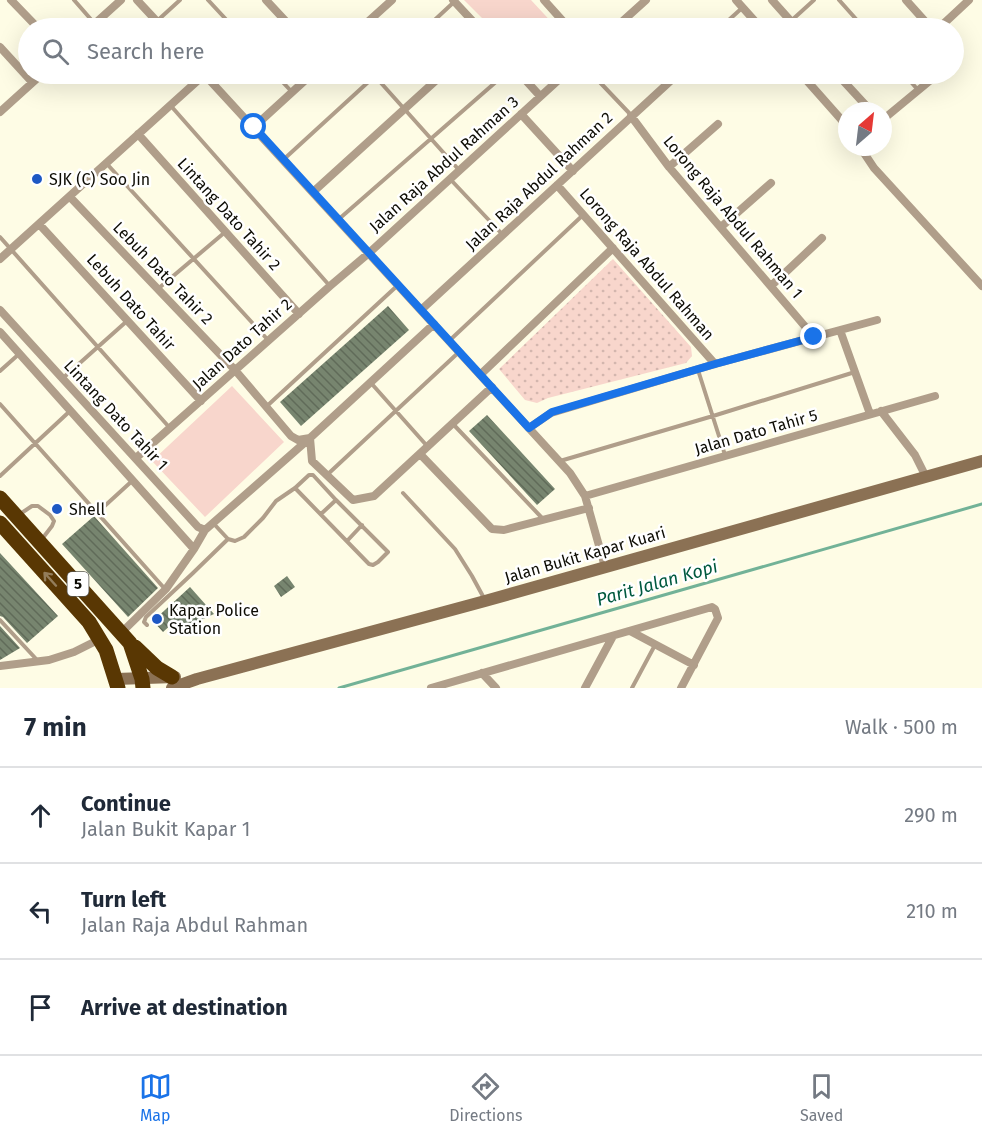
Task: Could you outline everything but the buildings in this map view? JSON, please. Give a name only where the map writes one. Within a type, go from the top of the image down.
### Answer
[{"type":"highway","name":"5","points":[[0,498],[126,638],[143,684]]},
{"type":"highway","name":"5","points":[[0,523],[89,622],[106,650],[117,684]]},
{"type":"highway","points":[[126,638],[172,683]]},
{"type":"street","points":[[11,0],[28,18]]},
{"type":"street","points":[[102,18],[121,0]]},
{"type":"street","points":[[266,0],[283,18]]},
{"type":"street","points":[[544,0],[560,18]]},
{"type":"street","points":[[736,0],[753,18]]},
{"type":"street","points":[[772,0],[787,18]]},
{"type":"street","points":[[906,0],[922,18]]},
{"type":"street","points":[[950,18],[969,0]]},
{"type":"street","points":[[140,1],[154,18]]},
{"type":"street","points":[[371,18],[387,1]]},
{"type":"street","points":[[454,1],[470,18]]},
{"type":"street","points":[[625,18],[640,2]]},
{"type":"street","points":[[0,46],[18,66]]},
{"type":"street","points":[[0,112],[30,84]]},
{"type":"street","points":[[0,259],[194,84]]},
{"type":"street","points":[[214,84],[570,473],[585,496],[605,567]]},
{"type":"street","points":[[254,127],[301,84]]},
{"type":"street","points":[[313,192],[432,84]]},
{"type":"street","points":[[529,84],[540,96]]},
{"type":"street","name":"Jalan Raja Abdul Rahman 3","points":[[369,253],[554,84]]},
{"type":"street","name":"Jalan Raja Abdul Rahman 2","points":[[421,310],[667,84]]},
{"type":"street","points":[[810,84],[838,116]]},
{"type":"street","points":[[846,84],[862,102]]},
{"type":"street","points":[[892,112],[926,84]]},
{"type":"street","points":[[521,114],[573,171]]},
{"type":"street","name":"Lorong Raja Abdul Rahman 1","points":[[631,116],[669,167],[814,337]]},
{"type":"street","points":[[669,167],[718,124]]},
{"type":"street","name":"Lintang Dato Tahir 2","points":[[138,134],[298,314]]},
{"type":"street","points":[[866,156],[874,168],[982,286]]},
{"type":"street","points":[[721,227],[771,183]]},
{"type":"street","name":"Lorong Raja Abdul Rahman","points":[[557,185],[715,364]]},
{"type":"street","name":"Lebuh Dato Tahir 2","points":[[70,196],[235,370],[291,436],[298,440],[309,438]]},
{"type":"street","name":"Lebuh Dato Tahir","points":[[39,224],[201,401]]},
{"type":"street","points":[[771,286],[822,238]]},
{"type":"street","points":[[480,375],[613,248]]},
{"type":"street","name":"Jalan Dato Tahir 2","points":[[136,458],[369,253]]},
{"type":"street","name":"Lintang Dato Tahir 1","points":[[0,310],[198,527],[205,530]]},
{"type":"street","points":[[529,428],[552,412],[715,364],[878,320]]},
{"type":"street","points":[[126,638],[166,589],[205,530],[434,324]]},
{"type":"street","points":[[840,330],[870,414]]},
{"type":"street","points":[[0,332],[194,549]]},
{"type":"street","points":[[309,438],[312,461],[353,500],[374,496],[492,387]]},
{"type":"street","name":"Jalan Dato Tahir 5","points":[[585,496],[934,396]]},
{"type":"street","points":[[881,411],[915,455],[926,477]]},
{"type":"street","points":[[420,454],[492,529],[504,530],[588,508]]},
{"type":"street","name":"Jalan Bukit Kapar Kuari","points":[[117,684],[172,683],[197,679],[485,601],[982,461]]},
{"type":"street","points":[[432,688],[712,607],[716,609],[718,618],[681,688]]},
{"type":"street","points":[[630,631],[694,665]]},
{"type":"street","points":[[585,688],[613,636]]},
{"type":"street","points":[[0,666],[39,662],[74,652],[100,639]]},
{"type":"street","points":[[482,674],[496,688]]},
{"type":"lane","points":[[74,0],[87,18]]},
{"type":"lane","points":[[166,18],[180,0]]},
{"type":"lane","points":[[208,0],[225,18]]},
{"type":"lane","points":[[793,18],[814,0]]},
{"type":"lane","points":[[839,0],[855,18]]},
{"type":"lane","points":[[436,18],[454,1]]},
{"type":"lane","points":[[731,18],[743,7]]},
{"type":"lane","points":[[284,84],[292,92]]},
{"type":"lane","points":[[283,160],[364,84]]},
{"type":"lane","points":[[384,84],[460,170]]},
{"type":"lane","points":[[338,220],[493,84]]},
{"type":"lane","points":[[601,84],[631,116]]},
{"type":"lane","points":[[912,84],[918,90]]},
{"type":"lane","points":[[171,105],[330,286]]},
{"type":"lane","points":[[106,163],[268,341]]},
{"type":"lane","points":[[450,179],[502,235]]},
{"type":"lane","points":[[449,341],[584,215]]},
{"type":"lane","points":[[159,289],[225,232]]},
{"type":"lane","points":[[0,237],[170,428]]},
{"type":"lane","points":[[267,407],[398,285]]},
{"type":"lane","points":[[62,379],[127,320]]},
{"type":"lane","points":[[327,475],[459,352]]},
{"type":"lane","points":[[0,371],[19,353]]},
{"type":"lane","points":[[698,370],[725,456]]},
{"type":"lane","points":[[560,462],[855,372]]},
{"type":"lane","points":[[371,382],[428,447]]},
{"type":"lane","points":[[0,404],[166,589]]},
{"type":"lane","points":[[0,476],[71,411]]},
{"type":"lane","points":[[453,424],[543,520]]},
{"type":"lane","points":[[213,523],[228,539],[235,541],[244,537],[276,501],[309,475],[313,475],[388,552],[386,556],[373,565],[369,564],[295,488]]},
{"type":"lane","points":[[97,513],[133,480]]},
{"type":"lane","points":[[403,493],[455,549],[485,601]]},
{"type":"lane","points":[[321,514],[336,500]]},
{"type":"lane","points":[[17,516],[32,506],[38,506],[50,515],[54,521],[40,542]]},
{"type":"lane","points":[[347,541],[362,525]]},
{"type":"lane","points":[[147,625],[144,622],[146,617],[228,539]]},
{"type":"lane","points":[[0,620],[39,662]]},
{"type":"lane","points":[[632,688],[655,644]]},
{"type":"shaded area","points":[[464,0],[531,0],[548,18],[482,18]]},
{"type":"shaded area","points":[[613,259],[691,347],[692,356],[686,363],[548,398],[537,403],[525,400],[499,369]]},
{"type":"shaded area","points":[[232,386],[284,442],[205,517],[152,461]]},
{"type":"waterway","name":"Parit Jalan Kopi","points":[[339,688],[982,504]]},
{"type":"place","name":"SJK (C) Soo Jin","points":[[37,179]]},
{"type":"place","name":"Shell","points":[[57,509]]},
{"type":"place","name":"Kapar Police Station","points":[[157,619]]},
{"type":"route","points":[[254,127],[529,428],[552,412],[814,337]]}]
